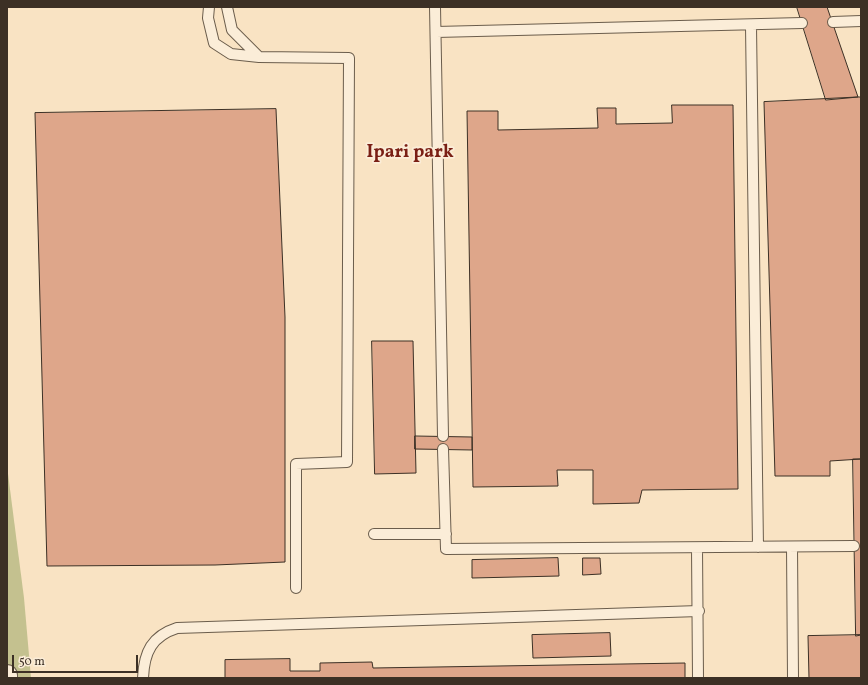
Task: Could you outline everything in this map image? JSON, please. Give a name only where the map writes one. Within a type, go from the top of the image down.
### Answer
[{"type":"lane","points":[[209,7],[208,18],[214,43],[231,54],[259,57],[349,58],[347,462],[296,464],[296,588]]},
{"type":"lane","points":[[227,7],[232,30],[259,57]]},
{"type":"lane","points":[[435,7],[443,436]]},
{"type":"lane","points":[[833,22],[861,21]]},
{"type":"lane","points":[[436,32],[750,26],[802,23]]},
{"type":"lane","points":[[750,26],[758,547]]},
{"type":"lane","points":[[443,449],[446,549],[854,546]]},
{"type":"lane","points":[[374,534],[446,534]]},
{"type":"lane","points":[[792,547],[793,678]]},
{"type":"lane","points":[[698,548],[698,678]]},
{"type":"lane","points":[[143,678],[143,666],[150,646],[164,632],[177,628],[699,611]]},
{"type":"shaded area","points":[[7,466],[24,598],[31,678],[7,678]]},
{"type":"building","points":[[797,7],[827,7],[858,97],[826,100]]},
{"type":"building","points":[[861,97],[861,459],[830,461],[830,476],[775,476],[764,102]]},
{"type":"building","points":[[672,105],[733,105],[738,489],[642,490],[639,503],[593,504],[593,470],[557,470],[558,486],[473,487],[467,111],[498,111],[498,130],[598,128],[597,108],[616,108],[616,124],[672,123]]},
{"type":"building","points":[[276,109],[285,317],[285,562],[215,565],[47,566],[35,113]]},
{"type":"building","points":[[372,341],[413,341],[416,473],[375,474]]},
{"type":"building","points":[[415,436],[472,437],[472,450],[415,449]]},
{"type":"building","points":[[853,459],[861,459],[861,635],[856,636]]},
{"type":"building","points":[[558,558],[559,576],[472,578],[472,560]]},
{"type":"building","points":[[583,558],[600,558],[601,574],[583,575]]},
{"type":"building","points":[[610,633],[611,656],[533,658],[532,635]]},
{"type":"building","points":[[861,635],[861,678],[809,678],[808,636]]},
{"type":"building","points":[[290,659],[290,671],[320,671],[320,663],[372,662],[373,668],[685,663],[685,678],[225,678],[225,660]]},
{"type":"district","name":"Ipari park","points":[[410,154]]}]
